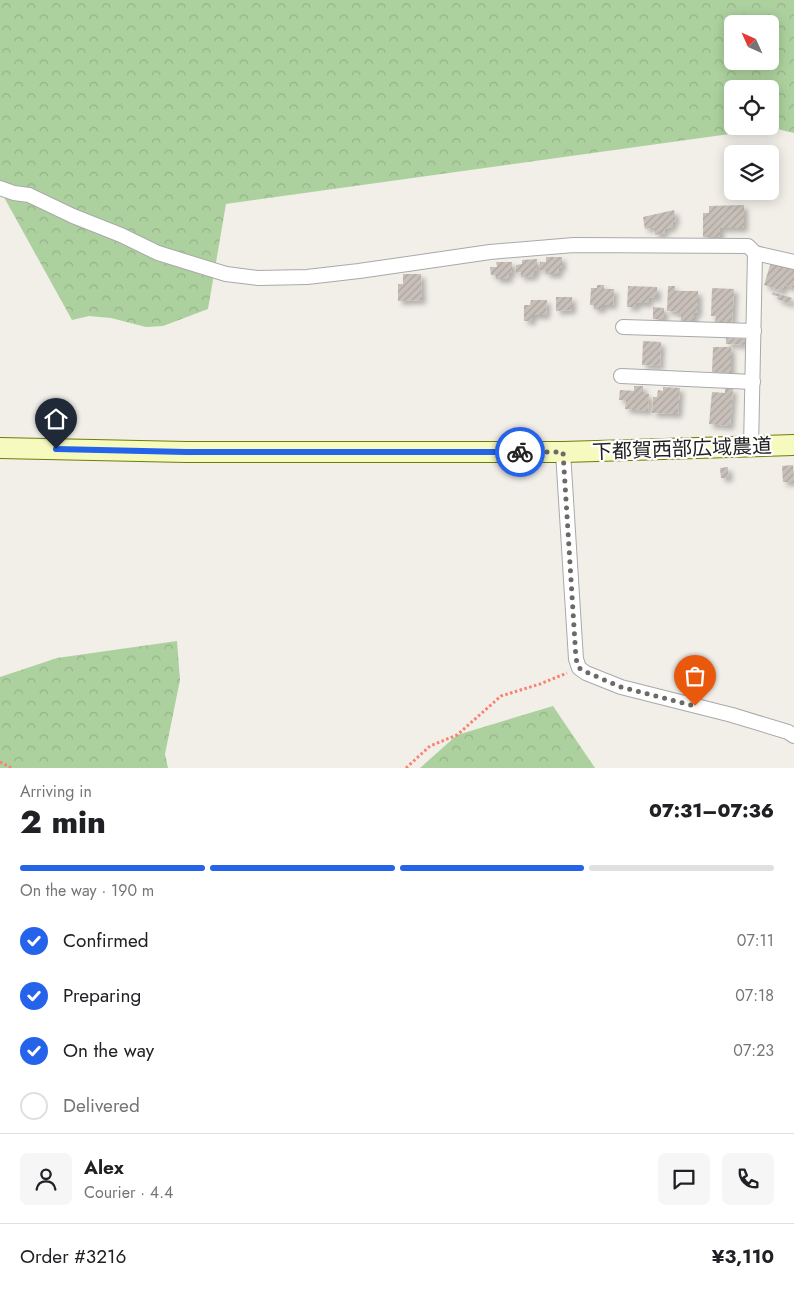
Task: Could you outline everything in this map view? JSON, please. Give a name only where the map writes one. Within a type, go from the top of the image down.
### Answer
[{"type":"street","points":[[0,188],[14,193],[29,195],[73,216],[121,234],[158,253],[226,274],[258,278],[307,277],[490,252],[574,245],[748,246],[755,253],[794,262]]},
{"type":"street","points":[[751,448],[755,253]]},
{"type":"street","points":[[623,327],[754,331]]},
{"type":"street","points":[[620,376],[753,382]]},
{"type":"street","name":"下都賀西部広域農道","points":[[0,448],[186,452],[563,452],[751,448],[794,445]]},
{"type":"street","points":[[563,452],[576,659],[579,668],[621,687],[732,715],[788,732],[794,736]]},
{"type":"path","points":[[406,768],[430,746],[457,735],[501,696],[540,684],[579,668]]},
{"type":"path","points":[[0,762],[12,768]]},
{"type":"green space","points":[[0,0],[794,0],[794,133],[779,129],[779,80],[724,80],[724,135],[226,204],[208,309],[163,326],[146,327],[111,318],[89,316],[72,320],[0,190]]},
{"type":"green space","points":[[177,641],[180,680],[165,754],[168,768],[0,768],[0,677],[57,658]]},
{"type":"green space","points":[[553,706],[595,768],[420,768],[457,735]]},
{"type":"building","points":[[744,205],[744,228],[720,228],[720,237],[703,237],[703,213],[709,213],[709,206]]},
{"type":"building","points":[[674,210],[676,221],[672,222],[673,227],[664,229],[665,233],[655,235],[654,227],[645,229],[643,217]]},
{"type":"building","points":[[546,257],[562,257],[562,268],[558,268],[559,274],[546,274],[546,270],[540,270],[540,262],[546,262]]},
{"type":"building","points":[[537,259],[537,271],[534,271],[534,276],[521,277],[521,272],[516,273],[516,265],[522,264],[522,260]]},
{"type":"building","points":[[496,262],[512,262],[512,273],[508,273],[509,279],[496,279],[496,275],[491,275],[490,267],[497,267]]},
{"type":"building","points":[[771,262],[794,269],[794,288],[784,285],[782,291],[764,285]]},
{"type":"building","points":[[403,274],[421,274],[422,300],[398,301],[398,284],[403,284]]},
{"type":"building","points":[[597,285],[604,285],[604,289],[614,289],[613,305],[602,305],[602,309],[594,309],[594,305],[590,305],[591,288],[597,288]]},
{"type":"building","points":[[628,286],[657,287],[657,298],[649,297],[649,303],[636,303],[636,307],[627,307]]},
{"type":"building","points":[[668,286],[675,286],[675,291],[698,291],[698,313],[694,313],[694,322],[681,322],[681,316],[678,317],[678,312],[667,311]]},
{"type":"building","points":[[712,288],[734,289],[732,323],[715,322],[716,316],[711,316]]},
{"type":"building","points":[[773,292],[792,298],[790,304],[777,299],[778,296],[772,295]]},
{"type":"building","points":[[556,297],[572,297],[572,310],[556,311]]},
{"type":"building","points":[[531,300],[547,300],[546,315],[532,315],[532,321],[524,321],[524,305],[530,305]]},
{"type":"building","points":[[653,307],[664,308],[664,319],[653,319]]},
{"type":"building","points":[[726,338],[748,339],[747,345],[726,344]]},
{"type":"building","points":[[643,341],[661,342],[660,366],[642,365]]},
{"type":"building","points":[[713,347],[731,347],[731,373],[712,372]]},
{"type":"building","points":[[634,386],[643,386],[643,394],[649,394],[648,411],[625,409],[626,400],[619,400],[620,390],[634,391]]},
{"type":"building","points":[[663,387],[680,388],[678,414],[652,413],[653,397],[657,397],[658,390],[663,391]]},
{"type":"building","points":[[725,388],[733,389],[730,426],[709,424],[712,392],[725,393]]},
{"type":"building","points":[[793,465],[794,482],[783,482],[782,466]]},
{"type":"building","points":[[728,467],[729,478],[721,478],[720,468]]},
{"type":"way so far","points":[[520,452],[563,452],[576,659],[579,668],[621,687],[695,706]]},
{"type":"route","points":[[56,449],[186,452],[520,452]]}]
